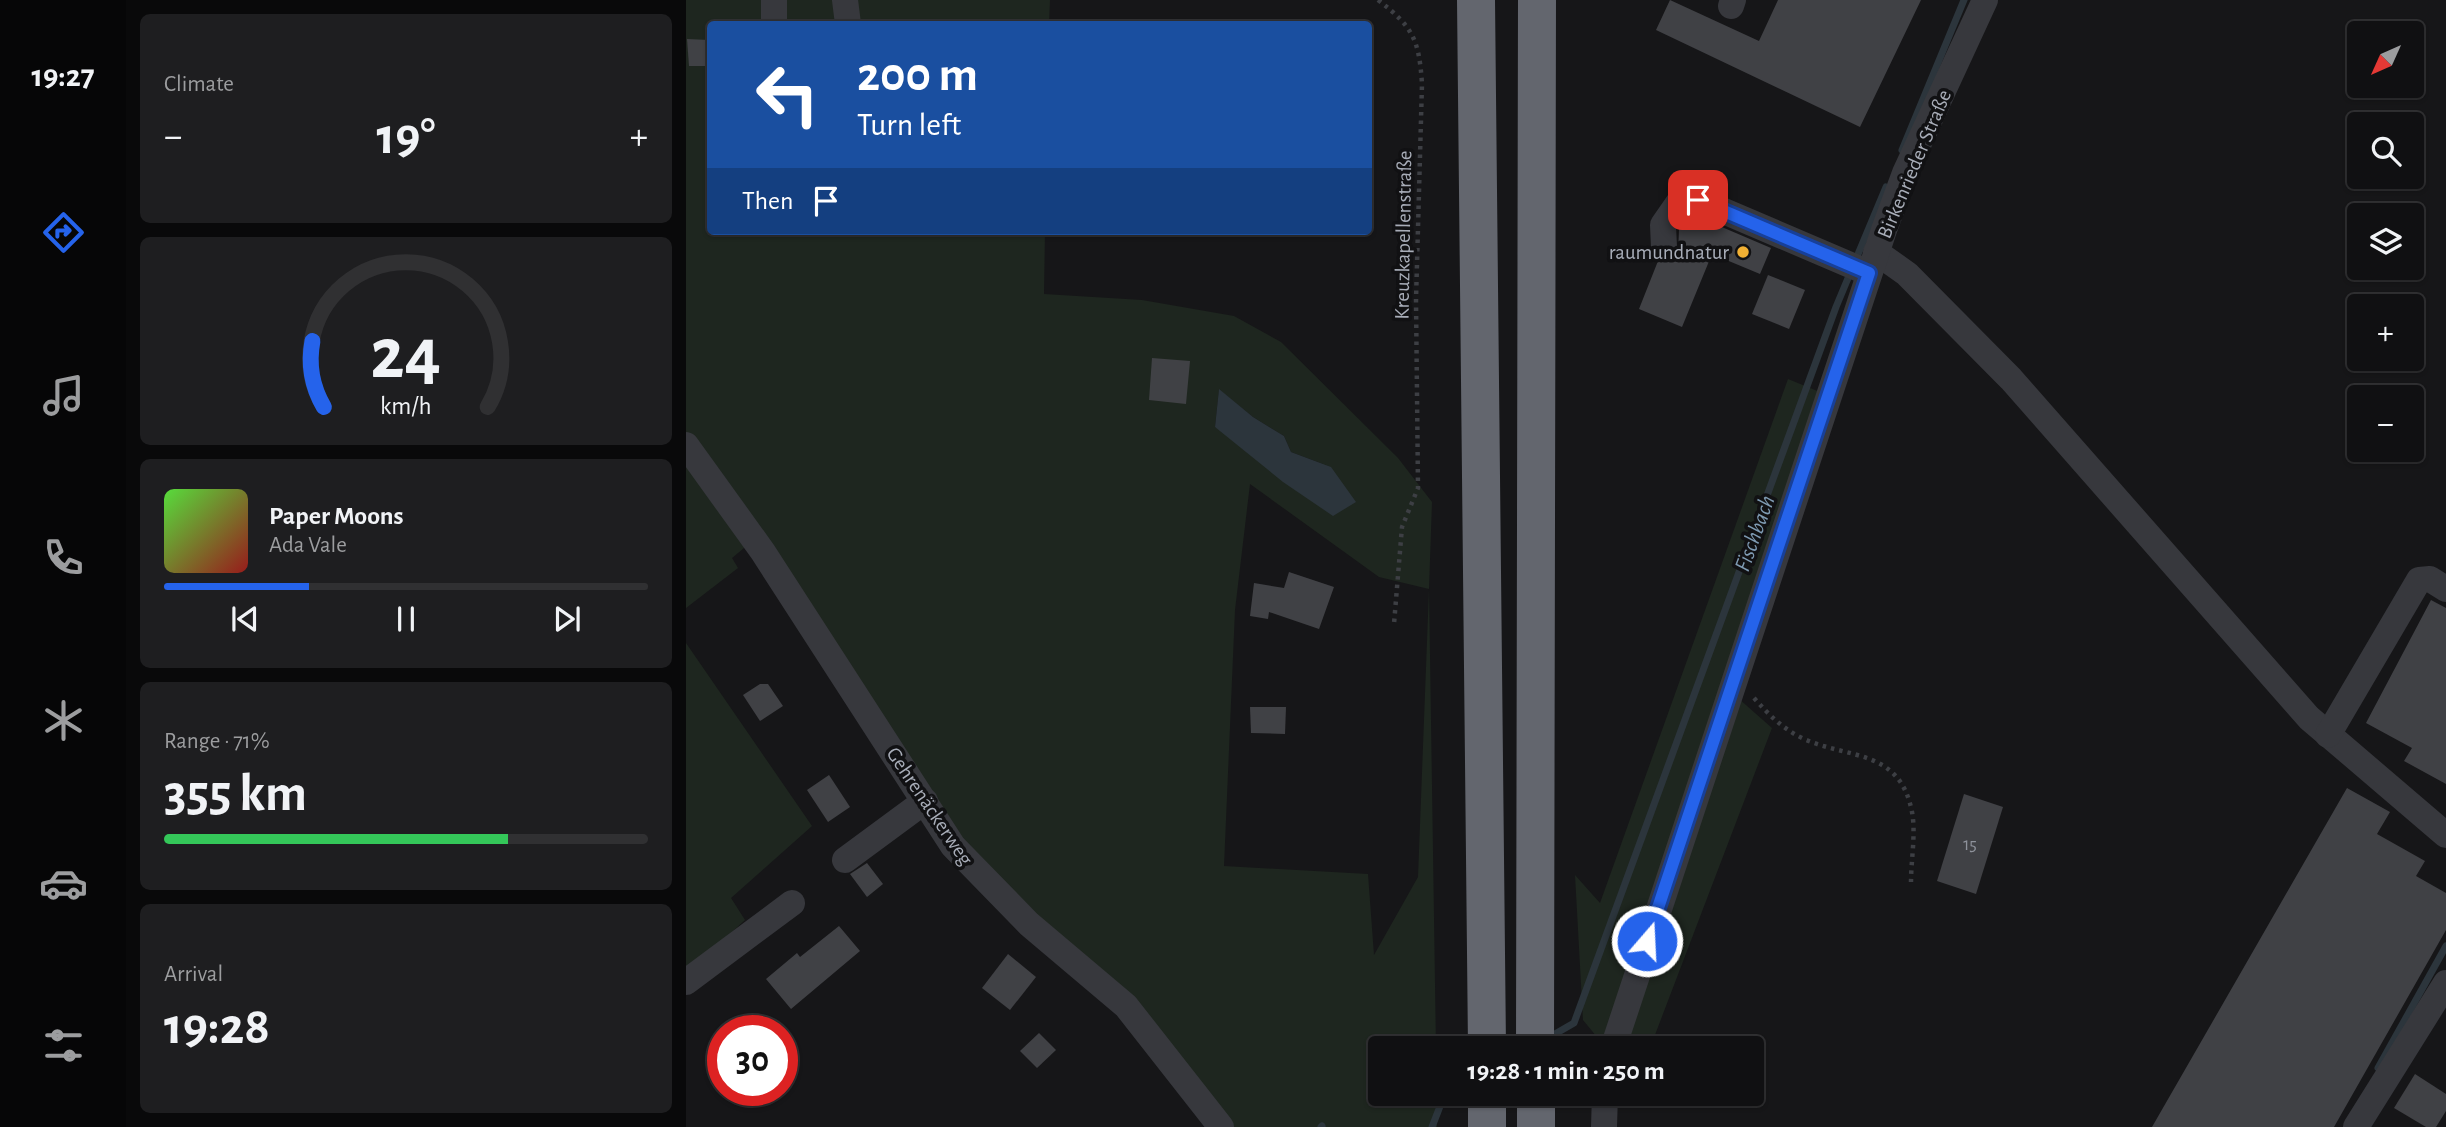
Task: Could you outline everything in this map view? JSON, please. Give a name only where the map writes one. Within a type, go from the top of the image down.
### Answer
[{"type":"highway","points":[[1476,0],[1487,1036]]},
{"type":"highway","points":[[1535,1036],[1537,0]]},
{"type":"highway","points":[[1487,1106],[1487,1127]]},
{"type":"highway","points":[[1536,1106],[1536,1127]]},
{"type":"street","points":[[774,0],[774,21]]},
{"type":"street","points":[[845,0],[848,21]]},
{"type":"street","name":"Birkenrieder Straße","points":[[1617,1036],[1871,266],[1906,173],[1985,0]]},
{"type":"street","points":[[1664,247],[1663,225],[1679,202],[1698,200],[1839,261],[1908,274],[2011,379],[2308,718],[2446,835]]},
{"type":"street","name":"Gehrenäckerweg","points":[[686,445],[764,552],[953,846],[1029,925],[1126,1006],[1221,1127]]},
{"type":"street","points":[[2328,735],[2419,580],[2430,579],[2446,589]]},
{"type":"street","points":[[845,860],[925,801]]},
{"type":"street","points":[[686,982],[792,903]]},
{"type":"street","points":[[2357,1126],[2446,983]]},
{"type":"street","points":[[1604,1127],[1605,1106]]},
{"type":"path","name":"Kreuzkapellenstraße","points":[[1378,0],[1405,21],[1420,52],[1416,300],[1418,488],[1402,527],[1394,624]]},
{"type":"path","points":[[1735,682],[1748,691],[1777,723],[1806,740],[1861,754],[1882,764],[1904,786],[1912,814],[1911,882]]},
{"type":"shaded area","points":[[686,0],[1050,0],[1049,21],[707,21],[707,235],[1045,235],[1044,294],[1142,300],[1234,316],[1281,342],[1398,458],[1432,502],[1429,589],[1436,1036],[1368,1036],[1368,1106],[1437,1106],[1437,1127],[1228,1127],[984,872],[686,435]],"holes":[[[1219,390],[1253,417],[1284,436],[1291,452],[1331,467],[1215,427]],[[1250,484],[1379,577],[1429,589],[1418,877],[1374,955],[1368,874],[1224,866],[1235,610]]]},
{"type":"shaded area","points":[[1788,379],[1820,392],[1721,683],[1772,728],[1655,1036],[1596,1036],[1583,1020],[1575,875],[1600,903]]},
{"type":"shaded area","points":[[1219,389],[1253,417],[1284,436],[1291,452],[1331,467],[1356,502],[1333,516],[1283,482],[1215,427]]},
{"type":"shaded area","points":[[686,456],[750,543],[732,558],[738,568],[686,608]]},
{"type":"shaded area","points":[[686,643],[812,826],[731,898],[745,920],[686,974]]},
{"type":"building","points":[[1670,0],[1759,41],[1778,0],[1921,0],[1860,127],[1656,30]]},
{"type":"building","points":[[687,39],[707,40],[707,66],[689,66]]},
{"type":"building","points":[[1696,216],[1771,248],[1760,274],[1712,254],[1682,327],[1639,309],[1658,261],[1672,261],[1678,255],[1679,229],[1688,217]]},
{"type":"building","points":[[1768,275],[1805,290],[1789,329],[1752,314]]},
{"type":"building","points":[[1152,358],[1190,361],[1186,404],[1149,400]]},
{"type":"building","points":[[1289,572],[1334,587],[1319,629],[1269,612],[1268,619],[1250,616],[1254,583],[1284,588]]},
{"type":"building","points":[[2431,600],[2446,608],[2446,784],[2404,761],[2412,748],[2366,723]]},
{"type":"building","points":[[760,684],[768,684],[783,706],[760,721],[743,695]]},
{"type":"building","points":[[1250,707],[1286,707],[1285,734],[1251,733]]},
{"type":"building","points":[[829,775],[850,807],[828,822],[807,790]]},
{"type":"building","points":[[2347,788],[2390,812],[2377,834],[2425,861],[2416,876],[2446,893],[2446,930],[2334,1127],[2152,1127]]},
{"type":"building","points":[[1964,794],[2003,807],[1976,894],[1937,881]]},
{"type":"building","points":[[867,863],[883,884],[867,897],[850,874]]},
{"type":"building","points":[[839,926],[860,951],[791,1009],[766,979],[797,953],[800,957]]},
{"type":"building","points":[[1008,954],[1036,977],[1010,1010],[982,988]]},
{"type":"building","points":[[1039,1033],[1056,1050],[1037,1068],[1020,1051]]},
{"type":"building","points":[[2415,1074],[2446,1094],[2446,1111],[2436,1127],[2426,1127],[2394,1108]]},
{"type":"waterway","name":"Fischbach","points":[[1902,150],[1964,0]]},
{"type":"waterway","name":"Fischbach","points":[[1551,1036],[1574,1023],[1836,307],[1886,187]]},
{"type":"waterway","points":[[2378,1068],[2446,946]]},
{"type":"waterway","name":"Fischbach","points":[[1432,1127],[1440,1106]]},
{"type":"place","name":"raumundnatur","points":[[1743,252]]},
{"type":"route","points":[[1647,941],[1869,273],[1698,200]]}]
